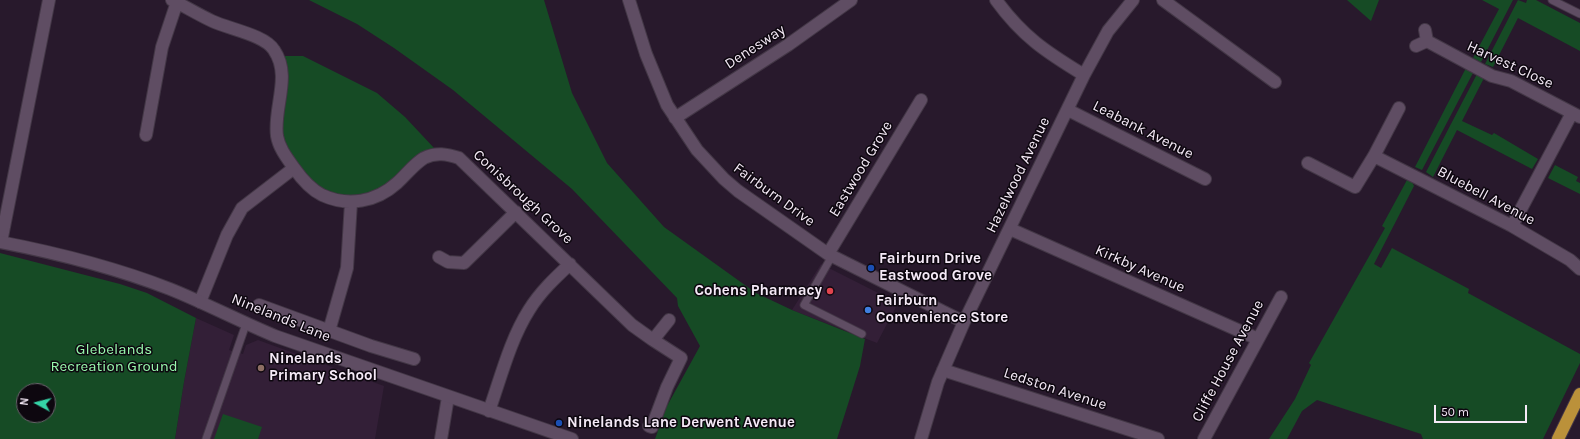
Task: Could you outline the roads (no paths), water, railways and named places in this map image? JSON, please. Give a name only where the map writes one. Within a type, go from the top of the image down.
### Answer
[{"type":"highway","points":[[1558,439],[1580,394]]},
{"type":"street","points":[[0,242],[3,209],[49,0]]},
{"type":"street","name":"Fairburn Drive","points":[[629,0],[655,77],[675,118],[697,150],[724,179],[738,192],[830,255],[964,322]]},
{"type":"street","name":"Denesway","points":[[675,118],[788,45],[851,0]]},
{"type":"street","points":[[996,0],[1012,22],[1043,50],[1084,75]]},
{"type":"street","name":"Hazelwood Avenue","points":[[921,439],[943,370],[964,322],[1084,75],[1108,32],[1133,0]]},
{"type":"street","points":[[1162,0],[1275,82]]},
{"type":"street","points":[[146,135],[162,48],[174,1]]},
{"type":"street","name":"Conisbrough Grove","points":[[174,1],[213,22],[262,39],[275,50],[282,71],[277,136],[284,153],[294,168],[309,186],[320,194],[332,199],[351,202],[371,199],[385,192],[424,158],[434,154],[446,154],[459,158],[632,325],[681,358],[667,387],[652,427],[649,426]]},
{"type":"street","name":"Harvest Close","points":[[1423,39],[1492,76],[1511,81],[1576,115]]},
{"type":"street","name":"Eastwood Grove","points":[[830,255],[921,100]]},
{"type":"street","points":[[1308,163],[1355,187],[1374,156],[1399,108]]},
{"type":"street","name":"Leabank Avenue","points":[[1068,110],[1205,179]]},
{"type":"street","points":[[1512,226],[1576,115]]},
{"type":"street","name":"Bluebell Avenue","points":[[1374,156],[1512,226],[1570,260],[1580,269]]},
{"type":"street","points":[[200,302],[227,235],[242,208],[294,168]]},
{"type":"street","points":[[329,331],[347,268],[351,202]]},
{"type":"street","points":[[439,257],[448,262],[464,263],[516,212]]},
{"type":"street","name":"Kirkby Avenue","points":[[1010,229],[1258,339]]},
{"type":"street","name":"Ninelands Lane","points":[[0,242],[110,269],[168,288],[246,324],[448,397],[572,439]]},
{"type":"street","points":[[489,411],[518,330],[529,309],[546,287],[570,264]]},
{"type":"street","name":"Cliffe House Avenue","points":[[1204,439],[1281,297]]},
{"type":"street","points":[[258,305],[329,331],[414,359]]},
{"type":"street","points":[[653,340],[669,320]]},
{"type":"street","name":"Ledston Avenue","points":[[943,370],[1158,439]]},
{"type":"street","points":[[441,439],[448,397]]},
{"type":"lane","points":[[1552,0],[1580,14]]},
{"type":"lane","points":[[830,255],[804,305],[862,334]]},
{"type":"lane","points":[[206,439],[246,324]]},
{"type":"place","name":"Fairburn Drive Eastwood Grove","points":[[871,268]]},
{"type":"place","name":"Cohens Pharmacy","points":[[830,291]]},
{"type":"place","name":"Fairburn Convenience Store","points":[[868,310]]},
{"type":"place","name":"Ninelands Primary School","points":[[261,368]]},
{"type":"place","name":"Ninelands Lane Derwent Avenue","points":[[559,423]]},
{"type":"park label","name":"Glebelands Recreation Ground","points":[[114,358]]}]
